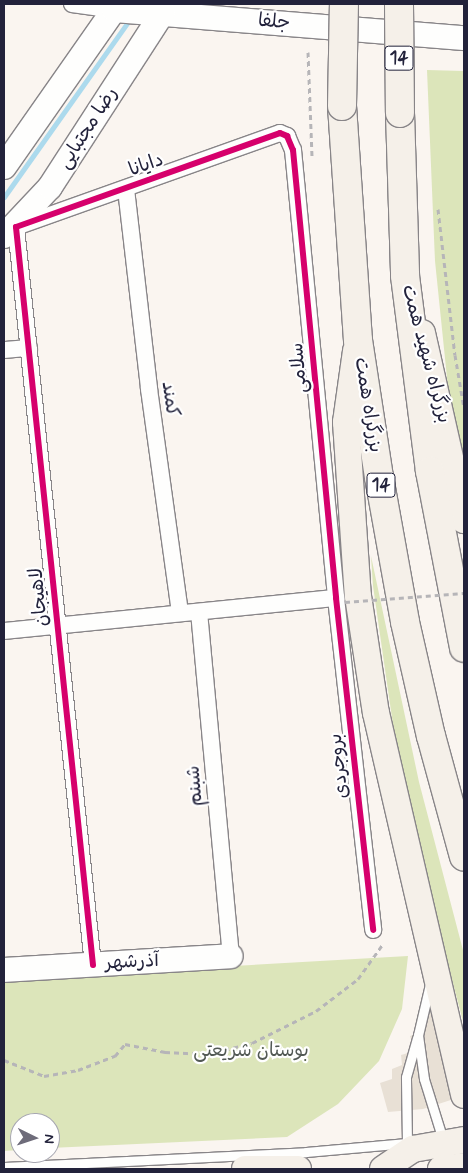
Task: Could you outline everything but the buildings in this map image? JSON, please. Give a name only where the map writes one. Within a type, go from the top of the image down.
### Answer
[{"type":"highway","name":"بزرگراه همت","points":[[344,4],[342,106],[358,340],[405,622],[431,736],[464,857]]},
{"type":"highway","name":"14","points":[[398,4],[405,276],[430,472],[464,648]]},
{"type":"main road","name":"جلفا","points":[[116,7],[166,8],[459,40]]},
{"type":"main road","points":[[4,167],[116,7]]},
{"type":"main road","name":"رضا مجتبایی","points":[[10,232],[50,187],[166,8]]},
{"type":"main road","name":"بزرگراه شهید همت","points":[[405,276],[419,319],[464,520]]},
{"type":"main road","points":[[358,340],[346,422],[358,596],[376,713],[464,1095]]},
{"type":"main road","name":"آذرشهر","points":[[4,970],[231,956]]},
{"type":"main road","points":[[383,1169],[412,1149],[457,1140]]},
{"type":"main road","points":[[245,1169],[286,1169]]},
{"type":"street","name":"جلفا","points":[[72,4],[116,7]]},
{"type":"street","name":"دایانا","points":[[10,232],[272,135],[287,136]]},
{"type":"street","name":"سلامی","points":[[287,136],[294,150],[341,598]]},
{"type":"street","name":"کمند","points":[[126,189],[149,389],[180,613]]},
{"type":"street","name":"لاهیجان","points":[[10,232],[28,348],[93,965]]},
{"type":"street","points":[[4,350],[28,348]]},
{"type":"street","points":[[4,631],[341,598]]},
{"type":"street","name":"بروجردی","points":[[341,598],[379,935]]},
{"type":"street","name":"شبنم","points":[[199,612],[231,956]]},
{"type":"lane","points":[[407,1143],[406,1077],[434,966]]},
{"type":"lane","points":[[4,1167],[306,1152],[457,1140],[424,1079],[418,1035]]},
{"type":"path","points":[[308,52],[312,97],[312,164]]},
{"type":"path","points":[[438,209],[454,356],[464,408]]},
{"type":"path","points":[[346,612],[341,598],[464,593]]},
{"type":"path","points":[[4,1060],[44,1076],[78,1070],[115,1056],[126,1044],[165,1052],[207,1054],[252,1043],[316,1011],[358,979],[379,935]]},
{"type":"green space","points":[[427,70],[464,71],[464,488],[450,407],[435,261]]},
{"type":"green space","points":[[371,556],[419,782],[464,954],[464,1025],[403,794],[373,586]]},
{"type":"green space","name":"بوستان شریعتی","points":[[408,956],[402,1009],[379,1061],[338,1104],[287,1137],[60,1148],[60,1113],[10,1113],[10,1151],[4,1151],[4,979]]},
{"type":"waterway","points":[[4,197],[127,23]]},
{"type":"cycle path","points":[[93,965],[16,227],[280,133],[287,136],[293,150],[336,598],[373,930]]}]
